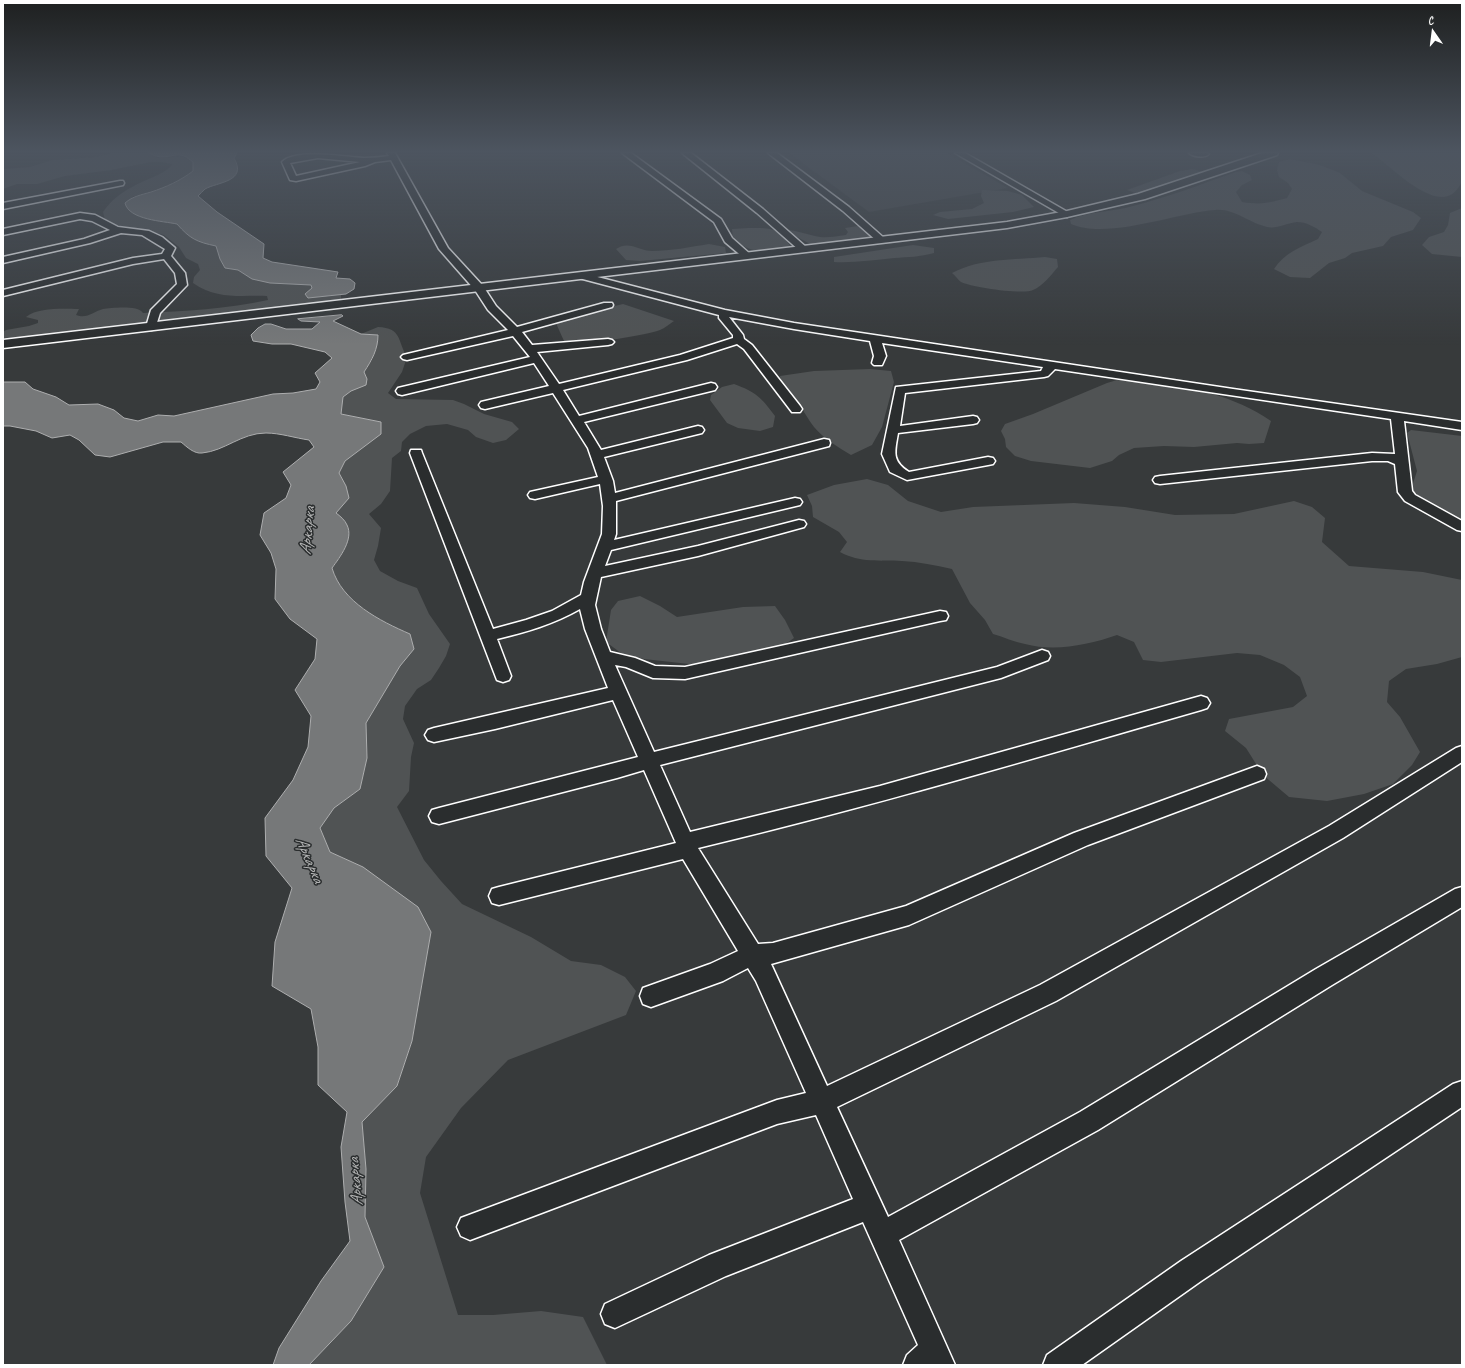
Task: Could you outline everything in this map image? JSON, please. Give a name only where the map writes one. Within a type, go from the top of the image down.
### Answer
[{"type":"main road","points":[[3,344],[977,229],[1050,217]]},
{"type":"street","points":[[3,232],[76,217]]},
{"type":"street","points":[[92,217],[107,226],[120,230],[138,231],[150,234],[170,248],[166,256]]},
{"type":"street","points":[[426,217],[444,249],[479,288],[492,308],[515,331],[533,354],[594,448],[605,478],[609,499],[609,534],[595,573],[587,605],[593,629],[603,657],[687,846],[764,973],[882,1235],[930,1360]]},
{"type":"street","points":[[712,217],[718,221],[728,240],[747,256]]},
{"type":"street","points":[[766,217],[803,250]]},
{"type":"street","points":[[855,217],[881,240]]},
{"type":"street","points":[[3,260],[87,241],[120,230]]},
{"type":"street","points":[[3,293],[133,261],[166,256]]},
{"type":"street","points":[[151,326],[155,312],[182,285],[183,280],[174,264],[166,256]]},
{"type":"street","points":[[582,276],[725,313],[1048,365],[1462,426]]},
{"type":"street","points":[[407,357],[510,333],[608,305]]},
{"type":"street","points":[[725,313],[724,318],[738,335],[739,340],[748,347],[796,409]]},
{"type":"street","points":[[875,338],[880,356],[878,363]]},
{"type":"street","points":[[485,405],[683,358],[739,340]]},
{"type":"street","points":[[402,391],[533,354],[608,342]]},
{"type":"street","points":[[988,461],[907,476],[895,469],[888,454],[900,390],[1044,374],[1049,370],[1048,365]]},
{"type":"street","points":[[577,420],[711,387]]},
{"type":"street","points":[[1397,416],[1405,492],[1410,498],[1462,527]]},
{"type":"street","points":[[892,430],[973,420]]},
{"type":"street","points":[[597,455],[698,430]]},
{"type":"street","points":[[609,499],[824,443]]},
{"type":"street","points":[[416,453],[470,589],[482,625],[504,676]]},
{"type":"street","points":[[1160,480],[1372,457],[1390,457],[1402,462]]},
{"type":"street","points":[[535,495],[605,478]]},
{"type":"street","points":[[604,547],[795,502]]},
{"type":"street","points":[[595,573],[640,565],[743,540],[799,524]]},
{"type":"street","points":[[487,636],[530,625],[558,615],[588,598]]},
{"type":"street","points":[[603,657],[629,662],[654,672],[685,673],[940,616]]},
{"type":"street","points":[[439,816],[1001,672],[1042,656]]},
{"type":"street","points":[[434,735],[618,692]]},
{"type":"street","points":[[499,896],[970,769],[1201,703]]},
{"type":"street","points":[[470,1226],[777,1112],[822,1101],[1048,993],[1336,832],[1462,753]]},
{"type":"street","points":[[651,996],[714,973],[752,955],[773,953],[909,916],[1081,839],[1256,774]]},
{"type":"street","points":[[882,1235],[1089,1121],[1324,977],[1462,896]]},
{"type":"street","points":[[1057,1365],[1191,1271],[1462,1093]]},
{"type":"street","points":[[615,1314],[719,1265],[823,1226],[869,1206]]},
{"type":"shaded area","points":[[104,217],[143,217],[177,224],[185,233],[194,239],[216,246],[220,259],[225,268],[238,270],[252,279],[270,283],[311,285],[312,288],[308,298],[341,294],[341,301],[28,337],[3,338],[3,332],[6,330],[38,323],[38,320],[26,317],[44,310],[79,309],[76,315],[83,316],[90,315],[103,309],[112,308],[131,308],[140,310],[143,313],[222,308],[268,300],[267,296],[229,296],[211,292],[202,288],[193,283],[194,277],[200,270],[198,264],[186,258],[179,247],[164,235],[112,224],[105,220]]},
{"type":"shaded area","points":[[940,217],[968,217],[948,219]]},
{"type":"shaded area","points":[[1077,217],[1176,217],[1142,224],[1103,229],[1086,228],[1071,224],[1070,220]]},
{"type":"shaded area","points":[[1243,217],[1421,218],[1413,230],[1391,237],[1383,246],[1352,253],[1345,258],[1329,263],[1310,278],[1290,277],[1274,269],[1278,263],[1288,255],[1318,239],[1322,232],[1304,223],[1297,222],[1274,227],[1260,225]]},
{"type":"shaded area","points":[[1449,217],[1462,217],[1462,257],[1432,254],[1422,245],[1429,237],[1444,232],[1448,225]]},
{"type":"shaded area","points":[[858,226],[866,231],[871,237],[812,245],[788,232],[788,230],[820,237],[830,237],[846,235],[848,232],[845,228]]},
{"type":"shaded area","points":[[763,228],[778,232],[791,247],[761,251],[749,248],[733,240],[732,229]]},
{"type":"shaded area","points":[[709,244],[725,247],[726,253],[640,261],[626,260],[616,249],[630,246],[647,251],[659,251]]},
{"type":"shaded area","points":[[913,245],[934,248],[934,253],[914,257],[856,262],[834,262],[834,257]]},
{"type":"shaded area","points":[[1045,257],[1057,259],[1058,267],[1047,280],[1033,290],[1019,292],[975,286],[961,282],[952,273],[963,268],[986,262]]},
{"type":"shaded area","points":[[623,304],[674,321],[662,329],[652,332],[612,340],[572,342],[564,341],[555,321]]},
{"type":"shaded area","points":[[378,327],[386,328],[395,332],[407,357],[402,372],[388,393],[396,399],[453,400],[484,414],[512,422],[519,429],[506,440],[493,443],[476,437],[468,430],[447,424],[426,426],[410,434],[402,442],[401,451],[392,458],[390,491],[381,504],[369,514],[381,528],[374,560],[380,571],[398,581],[417,588],[429,614],[450,644],[446,656],[431,680],[417,689],[405,706],[403,719],[414,743],[411,757],[409,791],[397,807],[424,860],[462,904],[531,937],[571,961],[601,965],[625,977],[636,991],[626,1015],[508,1060],[461,1108],[426,1157],[420,1193],[458,1315],[493,1315],[541,1311],[583,1317],[607,1365],[309,1365],[351,1321],[384,1267],[365,1217],[366,1169],[362,1122],[397,1086],[412,1041],[431,932],[363,867],[330,852],[320,828],[334,808],[360,789],[367,758],[366,723],[400,666],[414,649],[410,634],[375,616],[353,600],[337,579],[332,567],[341,556],[347,525],[336,513],[346,486],[339,473],[345,461],[361,449],[354,417],[341,414],[343,397],[367,379],[364,372],[372,360],[378,336],[361,334]]},
{"type":"shaded area","points":[[870,369],[891,371],[894,382],[882,427],[872,445],[851,455],[836,446],[814,427],[798,402],[784,385],[780,376],[814,371]]},
{"type":"shaded area","points":[[1117,380],[1148,382],[1197,390],[1228,399],[1242,405],[1271,421],[1264,443],[1237,443],[1194,447],[1164,446],[1134,448],[1119,455],[1112,461],[1090,468],[1031,461],[1015,456],[1006,447],[1005,439],[1001,431],[1005,424]]},
{"type":"shaded area","points":[[734,384],[758,396],[766,404],[775,416],[773,427],[760,431],[738,428],[727,423],[710,400],[711,395],[722,387]]},
{"type":"shaded area","points":[[1411,430],[1462,436],[1462,521],[1423,501],[1411,490],[1417,471],[1407,433]]},
{"type":"shaded area","points":[[867,479],[888,485],[908,501],[941,512],[973,507],[1074,503],[1125,507],[1175,515],[1234,514],[1294,501],[1312,507],[1325,518],[1322,542],[1349,566],[1423,572],[1462,580],[1462,657],[1437,664],[1406,669],[1389,681],[1387,702],[1400,717],[1420,752],[1412,765],[1393,784],[1364,794],[1327,801],[1289,797],[1263,775],[1246,748],[1225,731],[1229,719],[1293,707],[1307,696],[1300,677],[1284,665],[1260,655],[1237,653],[1161,662],[1143,660],[1134,642],[1117,635],[1095,642],[1071,646],[1048,647],[1021,643],[993,634],[985,620],[970,603],[952,569],[915,562],[878,561],[855,558],[840,552],[847,542],[839,532],[813,517],[812,506],[807,495],[834,485]]},
{"type":"shaded area","points":[[640,596],[677,617],[743,607],[775,606],[785,620],[794,638],[781,647],[698,665],[644,659],[621,653],[606,642],[611,610],[618,601]]},
{"type":"water","points":[[142,217],[224,217],[264,244],[263,258],[272,262],[338,272],[336,278],[350,279],[355,283],[354,289],[346,294],[308,298],[305,294],[312,288],[311,285],[270,283],[252,279],[238,270],[225,268],[220,259],[216,246],[194,239],[177,224]]},
{"type":"water","name":"Аркарка","points":[[343,316],[333,321],[361,334],[378,335],[374,354],[364,372],[367,379],[366,385],[351,391],[343,397],[341,414],[381,422],[381,434],[345,461],[339,473],[346,486],[349,498],[336,513],[346,523],[349,530],[349,536],[345,548],[332,568],[344,591],[353,600],[375,616],[410,634],[414,649],[400,666],[366,723],[367,758],[360,789],[334,808],[320,828],[330,852],[363,867],[418,907],[431,932],[412,1041],[397,1086],[362,1122],[366,1169],[365,1217],[384,1267],[351,1321],[309,1365],[273,1365],[279,1348],[321,1281],[350,1241],[345,1202],[341,1147],[347,1112],[318,1085],[318,1047],[311,1009],[272,986],[275,942],[292,888],[266,856],[265,818],[293,780],[308,747],[311,716],[295,690],[315,659],[317,639],[290,619],[275,599],[276,569],[271,553],[260,535],[264,513],[286,498],[291,485],[283,472],[314,447],[309,440],[266,433],[249,436],[210,452],[199,453],[193,451],[181,442],[163,442],[110,457],[95,455],[79,440],[70,435],[52,438],[36,431],[3,426],[3,382],[25,382],[33,389],[56,397],[69,405],[98,404],[114,410],[124,418],[138,421],[158,415],[174,416],[273,394],[293,393],[316,389],[320,382],[315,373],[332,358],[325,352],[291,344],[272,344],[253,341],[251,335],[265,324],[271,324],[286,329],[312,329],[320,322],[301,321],[298,319]]}]
